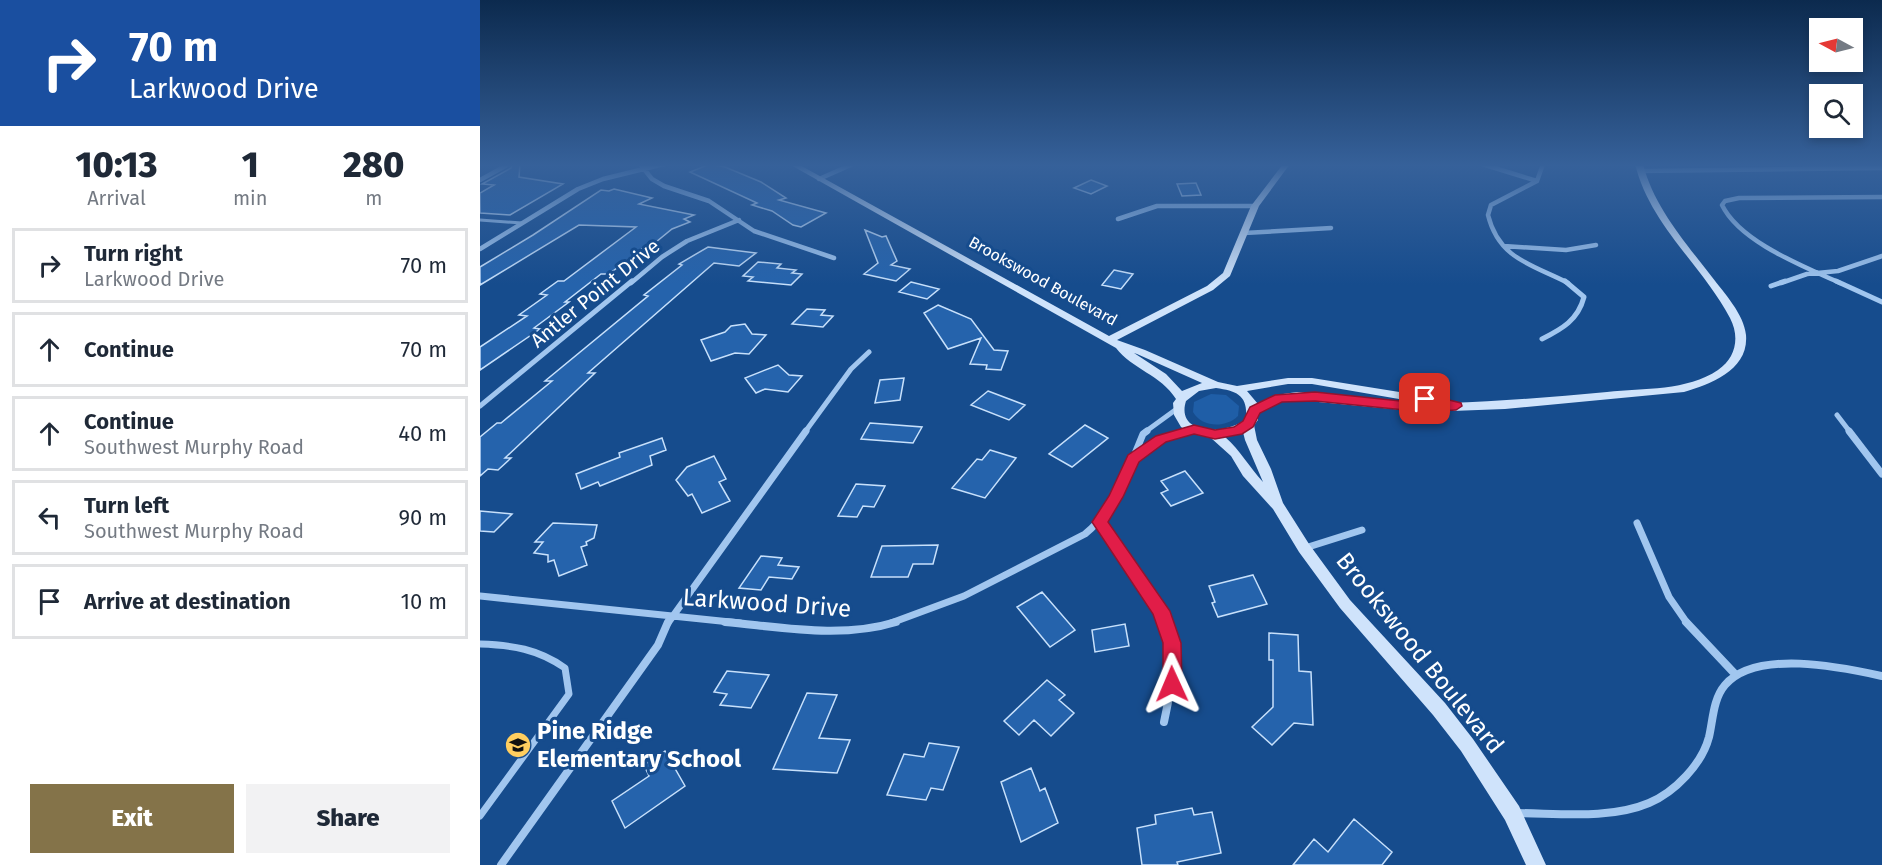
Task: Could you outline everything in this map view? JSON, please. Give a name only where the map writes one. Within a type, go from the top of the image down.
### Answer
[{"type":"main road","name":"Brookswood Boulevard","points":[[865,204],[1113,342],[1216,385]]},
{"type":"main road","points":[[1254,410],[1280,398],[1297,396],[1425,408],[1516,404],[1684,388],[1722,373],[1733,362],[1741,343],[1741,331],[1736,319],[1656,204]]},
{"type":"main road","points":[[1113,342],[1220,280],[1232,267],[1255,206]]},
{"type":"main road","name":"Brookswood Boulevard","points":[[1113,342],[1132,358],[1168,381],[1179,403]]},
{"type":"main road","points":[[1237,389],[1251,400],[1254,410],[1248,424],[1230,433],[1215,435],[1194,429],[1183,422],[1179,403],[1196,388],[1216,385],[1237,389],[1288,381],[1312,381],[1456,406]]},
{"type":"main road","name":"Brookswood Boulevard","points":[[1248,424],[1251,440],[1265,469],[1278,506]]},
{"type":"main road","name":"Brookswood Boulevard","points":[[1215,435],[1234,453],[1247,473],[1278,506],[1304,548],[1345,604],[1439,709],[1512,813],[1536,865]]},
{"type":"street","points":[[480,249],[553,204]]},
{"type":"street","points":[[714,204],[768,238],[834,258]]},
{"type":"street","points":[[1492,204],[1487,212],[1488,222],[1504,246],[1528,266],[1570,284],[1580,290],[1584,297],[1583,307],[1572,324],[1542,339]]},
{"type":"street","points":[[1724,204],[1722,209],[1736,227],[1769,248],[1882,302]]},
{"type":"street","points":[[1118,219],[1157,206],[1255,206]]},
{"type":"street","name":"Antler Point Drive","points":[[480,406],[662,257],[687,241],[739,220]]},
{"type":"street","points":[[1244,233],[1331,228]]},
{"type":"street","points":[[1504,246],[1591,249],[1596,245]]},
{"type":"street","points":[[1771,286],[1807,274],[1838,271],[1882,256]]},
{"type":"street","points":[[501,865],[658,645],[671,616],[851,369],[869,351]]},
{"type":"street","name":"Larkwood Drive","points":[[480,596],[806,630],[849,631],[888,624],[941,605],[1085,534],[1100,522],[1116,497],[1143,434],[1179,403]]},
{"type":"street","points":[[1837,415],[1882,474]]},
{"type":"street","points":[[1133,459],[1165,437],[1194,429]]},
{"type":"street","points":[[1100,522],[1161,611],[1172,643],[1172,684],[1164,722]]},
{"type":"street","points":[[1637,523],[1669,597],[1689,626],[1736,674]]},
{"type":"street","points":[[1304,548],[1362,530]]},
{"type":"street","points":[[1512,813],[1620,810],[1650,802],[1676,785],[1703,754],[1717,702],[1724,686],[1736,674],[1767,665],[1803,663],[1848,668],[1882,676]]},
{"type":"lane","points":[[480,220],[522,223]]},
{"type":"lane","points":[[480,644],[509,645],[544,653],[565,668],[569,694],[480,816]]},
{"type":"shaded area","points":[[1211,394],[1226,395],[1239,406],[1238,416],[1221,424],[1208,423],[1197,417],[1193,412],[1194,402]]},
{"type":"building","points":[[480,204],[528,204],[510,215],[480,213]]},
{"type":"building","points":[[579,204],[641,204],[694,215],[684,219],[690,222],[672,229],[656,242],[652,241],[609,274],[601,274],[534,328],[540,329],[480,370],[480,347],[527,316],[519,315],[547,295],[540,294],[558,281],[564,281],[636,227],[579,225],[480,285],[480,267]]},
{"type":"building","points":[[795,204],[826,213],[801,227],[793,225],[772,211],[752,205]]},
{"type":"building","points":[[865,230],[882,237],[886,236],[897,261],[891,265],[910,269],[896,281],[864,274],[878,263]]},
{"type":"building","points":[[708,247],[756,253],[739,266],[714,263],[588,373],[595,373],[505,458],[511,458],[498,470],[488,469],[480,476],[480,437],[497,423],[501,423],[552,381],[545,381],[648,296],[644,295],[682,265],[679,264]]},
{"type":"building","points":[[758,262],[781,264],[777,268],[796,270],[792,273],[802,274],[791,285],[748,281],[753,277],[743,276]]},
{"type":"building","points":[[1114,270],[1133,274],[1121,289],[1102,285]]},
{"type":"building","points":[[911,282],[939,289],[927,299],[899,292]]},
{"type":"building","points":[[938,305],[971,319],[994,350],[1008,351],[1001,370],[986,369],[987,365],[970,364],[981,338],[948,349],[924,313]]},
{"type":"building","points":[[807,309],[825,310],[821,315],[833,316],[823,327],[792,324]]},
{"type":"building","points":[[745,324],[752,334],[766,335],[749,354],[735,353],[711,361],[701,340],[725,332],[731,326]]},
{"type":"building","points":[[778,365],[789,375],[802,376],[788,392],[765,389],[756,393],[745,378]]},
{"type":"building","points":[[904,378],[900,400],[875,403],[880,380]]},
{"type":"building","points":[[988,391],[1025,405],[1009,420],[971,405]]},
{"type":"building","points":[[870,423],[922,427],[913,443],[861,439]]},
{"type":"building","points":[[1085,425],[1108,438],[1072,467],[1049,454]]},
{"type":"building","points":[[662,438],[666,450],[650,456],[652,465],[600,486],[598,482],[581,489],[576,474],[620,457],[619,453]]},
{"type":"building","points":[[990,450],[1016,458],[985,498],[952,488],[977,459],[982,460]]},
{"type":"building","points":[[714,456],[726,479],[719,482],[730,501],[702,513],[692,494],[688,496],[676,480],[687,467]]},
{"type":"building","points":[[1185,471],[1203,493],[1171,506],[1161,493],[1168,490],[1161,481]]},
{"type":"building","points":[[856,484],[885,486],[874,507],[863,506],[857,517],[838,516]]},
{"type":"building","points":[[480,511],[512,514],[494,532],[480,531]]},
{"type":"building","points":[[553,523],[597,525],[594,538],[581,547],[587,565],[559,576],[554,560],[548,562],[548,555],[534,553],[543,542],[535,542]]},
{"type":"building","points":[[938,545],[933,564],[913,564],[908,577],[871,577],[882,546]]},
{"type":"building","points":[[761,556],[782,558],[778,565],[799,567],[792,579],[769,577],[761,590],[739,588]]},
{"type":"building","points":[[1253,575],[1267,604],[1218,617],[1212,603],[1215,602],[1209,586]]},
{"type":"building","points":[[1042,592],[1075,630],[1050,647],[1017,607]]},
{"type":"building","points":[[1125,624],[1129,646],[1095,652],[1092,630]]},
{"type":"building","points":[[1269,633],[1298,635],[1299,671],[1311,672],[1313,725],[1294,723],[1272,745],[1252,727],[1273,707],[1273,660],[1269,660]]},
{"type":"building","points":[[727,671],[769,675],[751,708],[720,705],[727,694],[714,692]]},
{"type":"building","points":[[1047,680],[1065,695],[1059,700],[1074,713],[1051,736],[1034,720],[1019,735],[1004,721]]},
{"type":"building","points":[[807,693],[837,695],[819,738],[850,740],[837,773],[773,769]]},
{"type":"building","points":[[929,743],[959,747],[943,790],[931,788],[926,800],[887,795],[904,754],[924,757]]},
{"type":"building","points":[[665,751],[685,786],[625,828],[612,801],[649,776],[644,765]]},
{"type":"building","points":[[1031,768],[1040,791],[1045,788],[1058,823],[1021,842],[1001,782]]},
{"type":"building","points":[[1192,808],[1194,815],[1212,812],[1221,853],[1177,862],[1178,865],[1142,865],[1137,828],[1156,824],[1155,815]]},
{"type":"building","points":[[1354,819],[1392,852],[1382,865],[1293,865],[1314,839],[1328,852]]},
{"type":"place","name":"Pine Ridge Elementary School","points":[[518,745]]},
{"type":"route","points":[[1172,684],[1172,643],[1161,611],[1100,522],[1116,497],[1133,459],[1161,439],[1175,434],[1194,429],[1215,435],[1237,431],[1252,420],[1254,410],[1280,398],[1315,397],[1425,408],[1456,406],[1425,399]]}]
